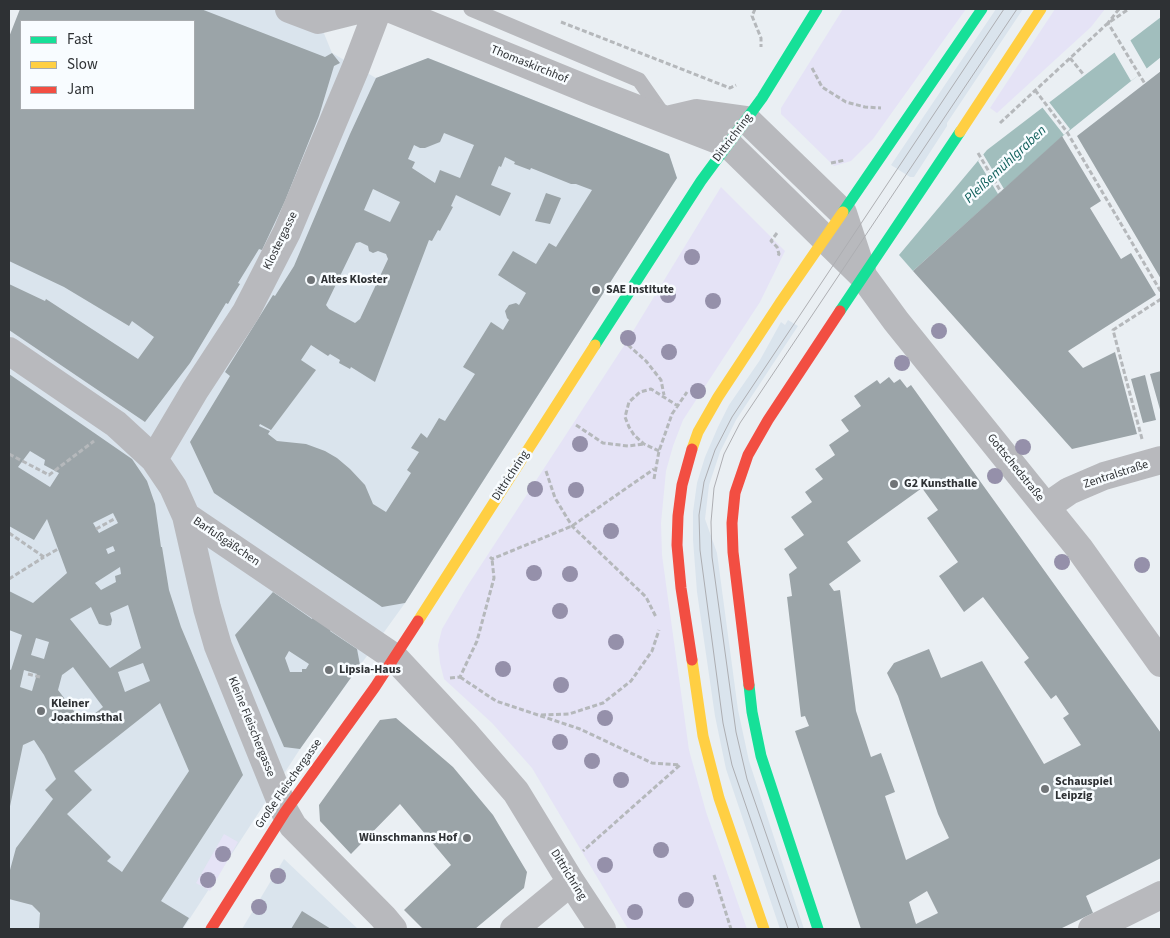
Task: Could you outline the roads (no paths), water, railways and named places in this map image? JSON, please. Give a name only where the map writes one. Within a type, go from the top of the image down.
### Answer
[{"type":"main road","name":"Dittrichring","points":[[394,657],[701,181],[762,98],[818,9]]},
{"type":"main road","points":[[764,929],[719,798],[703,736],[681,588],[677,545],[682,485],[698,432],[718,397],[780,303],[982,9]]},
{"type":"main road","points":[[818,929],[761,756],[752,712],[733,552],[732,523],[735,493],[748,455],[768,420],[1041,9]]},
{"type":"main road","name":"Große Fleischergasse","points":[[211,929],[285,812],[394,657]]},
{"type":"street","points":[[292,10],[318,20],[362,9]]},
{"type":"street","name":"Klostergasse","points":[[154,460],[246,312],[287,232],[356,67],[378,9]]},
{"type":"street","name":"Thomaskirchhof","points":[[391,9],[728,144],[825,239]]},
{"type":"street","points":[[667,120],[697,113],[746,120],[843,213]]},
{"type":"street","name":"Gottschedstraße","points":[[843,213],[863,276]]},
{"type":"street","name":"Gottschedstraße","points":[[825,239],[863,276],[896,321],[1078,548],[1161,663]]},
{"type":"street","name":"Barfußgäßchen","points":[[9,351],[116,424],[154,460],[173,487],[186,516],[394,657]]},
{"type":"street","name":"Zentralstraße","points":[[1046,507],[1069,491],[1104,476],[1155,462]]},
{"type":"street","name":"Kleine Fleischergasse","points":[[186,516],[207,608],[218,646],[285,812],[293,826],[393,929]]},
{"type":"street","name":"Dittrichring","points":[[394,657],[464,732],[516,792],[602,929]]},
{"type":"street","points":[[514,929],[571,882]]},
{"type":"street","points":[[1092,929],[1161,895]]},
{"type":"lane","points":[[471,9],[639,80],[667,120]]},
{"type":"water","name":"Pleißemühlgraben","points":[[1161,17],[1161,57],[1064,135],[913,271],[899,255],[987,150]]},
{"type":"tram line","points":[[788,929],[732,765],[723,723],[700,550],[699,515],[704,482],[715,450],[732,417],[1004,9]]},
{"type":"tram line","points":[[799,929],[747,779],[736,732],[712,557],[711,522],[714,488],[724,454],[740,423],[1017,9]]},
{"type":"place","name":"Altes Kloster","points":[[311,280]]},
{"type":"place","name":"SAE Institute","points":[[596,290]]},
{"type":"place","name":"G2 Kunsthalle","points":[[894,484]]},
{"type":"place","name":"Lipsia-Haus","points":[[329,670]]},
{"type":"place","name":"Kleiner Joachimsthal","points":[[41,711]]},
{"type":"place","name":"Schauspiel Leipzig","points":[[1045,789]]},
{"type":"place","name":"Wünschmanns Hof","points":[[467,838]]}]
